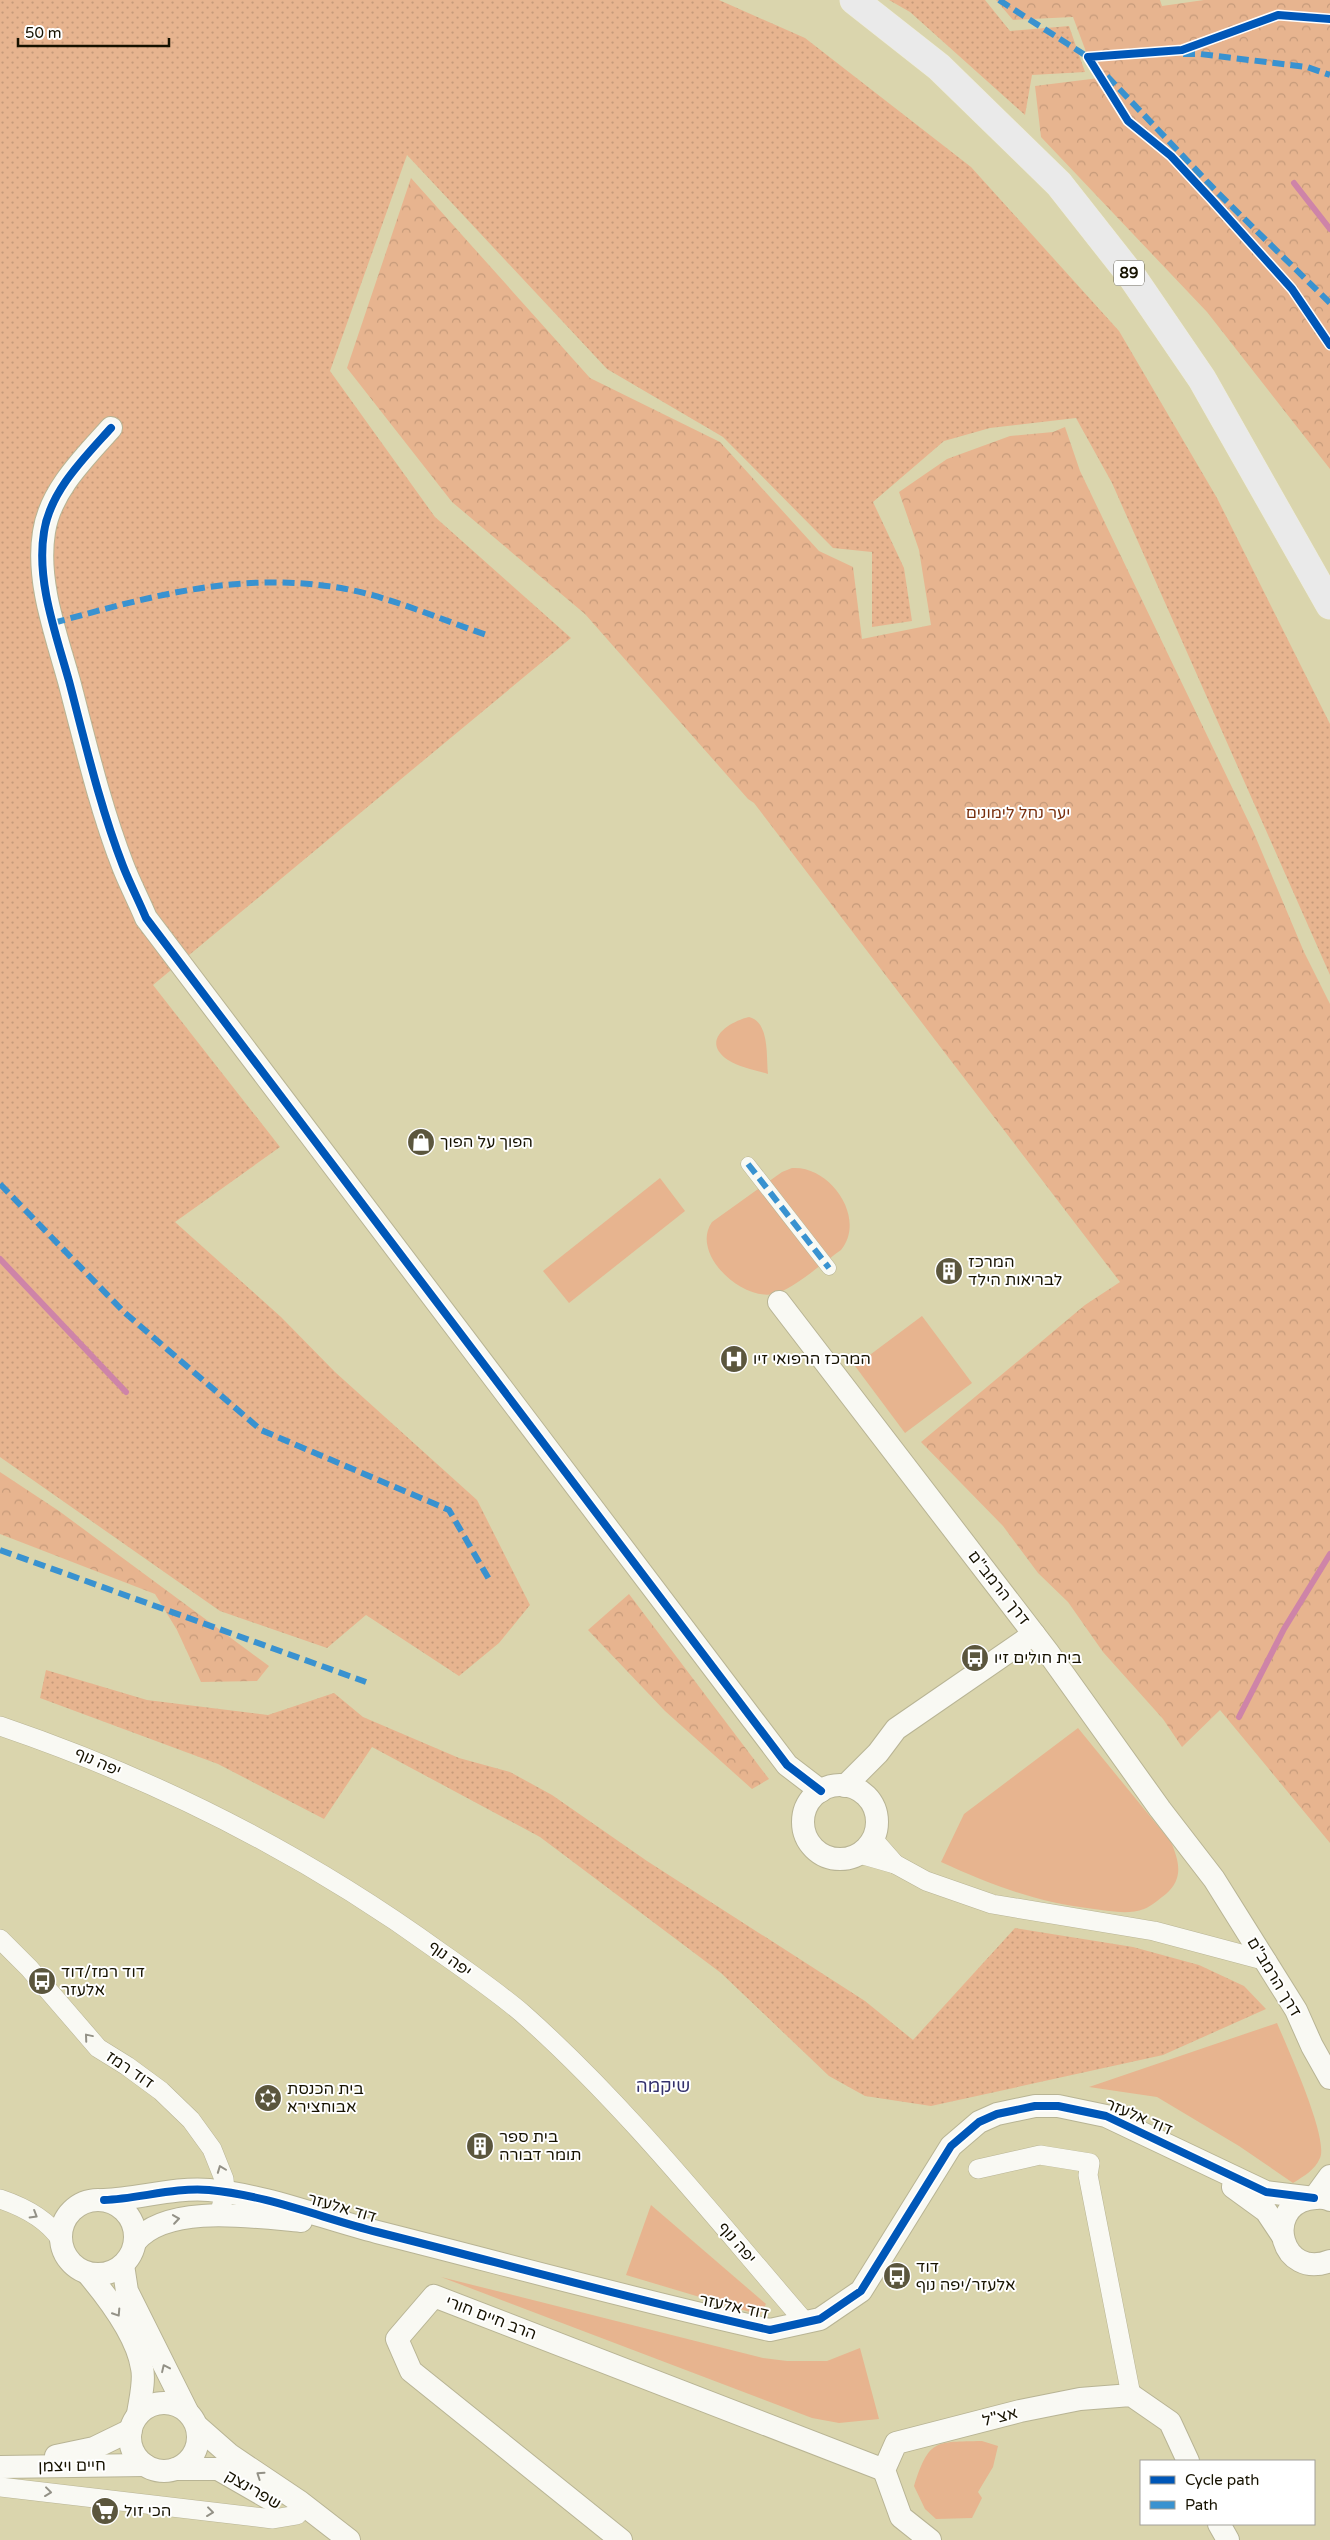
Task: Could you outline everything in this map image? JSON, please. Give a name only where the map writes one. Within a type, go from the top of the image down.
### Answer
[{"type":"highway","name":"89","points":[[854,0],[939,67],[1059,184],[1133,278],[1202,379],[1330,605]]},
{"type":"street","points":[[111,428],[82,461],[53,505],[44,530],[42,554],[45,586],[92,766],[123,866],[146,918],[787,1765],[821,1791]]},
{"type":"street","points":[[748,1164],[829,1268]]},
{"type":"street","name":"דרך הרמב\"ם","points":[[779,1302],[1041,1642],[1160,1809],[1214,1879],[1296,2010],[1312,2046],[1330,2078]]},
{"type":"street","points":[[845,1786],[878,1753],[896,1730],[1041,1642]]},
{"type":"street","name":"יפה נוף","points":[[0,1726],[77,1753],[233,1825],[387,1913],[452,1960],[520,2012],[576,2064],[646,2139],[805,2322]]},
{"type":"street","points":[[870,1800],[878,1753]]},
{"type":"street","points":[[787,1765],[805,1812],[806,1836],[813,1847],[823,1855],[835,1859],[848,1859],[867,1846],[877,1819],[870,1800],[863,1793],[845,1786],[832,1787],[821,1791],[814,1797],[805,1812]]},
{"type":"street","points":[[867,1846],[926,1881],[992,1904],[1154,1932],[1267,1961]]},
{"type":"street","name":"דוד רמז","points":[[0,1939],[30,1968],[98,2048],[127,2066],[160,2091],[192,2120],[212,2149],[222,2170],[225,2192],[219,2216]]},
{"type":"street","name":"דוד אלעזר","points":[[104,2200],[129,2199],[186,2190],[225,2192],[250,2196],[354,2226],[770,2330],[820,2319],[861,2291],[951,2146],[979,2122],[997,2114],[1035,2106],[1058,2106],[1106,2116],[1175,2146],[1266,2192],[1322,2199]]},
{"type":"street","name":"דוד אלעזר","points":[[1175,2146],[1266,2211],[1282,2235],[1286,2246],[1300,2262],[1309,2265],[1327,2265]]},
{"type":"street","points":[[978,2169],[1040,2155],[1090,2163],[1088,2175],[1131,2396],[1170,2422],[1188,2460]]},
{"type":"street","points":[[1282,2235],[1283,2223],[1288,2212],[1303,2200],[1322,2199],[1330,2176]]},
{"type":"street","points":[[0,2199],[15,2204],[40,2218],[53,2228],[61,2240]]},
{"type":"street","points":[[90,2200],[104,2200],[116,2205],[129,2217],[134,2229],[135,2242],[131,2254],[123,2265],[114,2271],[102,2275],[88,2274],[77,2269],[67,2260],[61,2248],[60,2230],[74,2208],[90,2200]]},
{"type":"street","name":"דוד אלעזר","points":[[135,2242],[144,2231],[168,2220],[219,2216],[354,2226]]},
{"type":"street","points":[[88,2274],[121,2318],[138,2353],[143,2369],[131,2448],[144,2466],[154,2470],[176,2469],[193,2456],[198,2447],[192,2419],[127,2292],[123,2265]]},
{"type":"street","name":"הרב חיים חורי","points":[[621,2540],[411,2370],[397,2338],[434,2296],[884,2470]]},
{"type":"street","name":"אצ\"ל","points":[[884,2470],[896,2443],[1020,2411],[1080,2399],[1131,2396]]},
{"type":"street","points":[[134,2422],[147,2407],[159,2403],[170,2403],[192,2419]]},
{"type":"street","name":"שפרינצק","points":[[192,2419],[230,2455],[300,2502],[327,2525],[349,2540]]},
{"type":"street","name":"חיים ויצמן","points":[[0,2467],[94,2448],[134,2422]]},
{"type":"street","name":"חיים ויצמן","points":[[0,2467],[144,2466]]},
{"type":"street","name":"שפרינצק","points":[[176,2469],[218,2469],[296,2515],[327,2525]]},
{"type":"street","points":[[884,2470],[901,2517],[930,2540]]},
{"type":"street","points":[[0,2487],[273,2519],[296,2515]]},
{"type":"street","points":[[1220,2525],[1228,2540]]},
{"type":"green space","points":[[0,0],[719,0],[805,38],[971,167],[1119,331],[1217,498],[1330,724],[1330,975],[1112,483],[1076,418],[990,428],[944,441],[873,502],[904,568],[912,621],[872,627],[872,552],[833,548],[723,437],[607,369],[407,155],[330,371],[435,517],[571,638],[153,985],[280,1147],[175,1222],[281,1317],[335,1372],[477,1500],[530,1605],[499,1643],[459,1676],[366,1615],[327,1648],[220,1611],[0,1457]]},
{"type":"green space","points":[[889,0],[985,0],[1010,31],[1069,26],[1085,72],[1032,75],[1025,115],[910,12]]},
{"type":"green space","points":[[996,0],[1160,0],[1162,6],[1204,0],[1330,0],[1330,469],[1207,312],[1041,137],[1035,86],[1107,77],[1088,57],[1073,17],[1013,20]]},
{"type":"green space","name":"יער נחל לימונים","points":[[411,178],[590,378],[720,442],[819,551],[853,567],[862,639],[931,625],[919,550],[899,492],[947,459],[1010,436],[1053,432],[1065,427],[1080,471],[1253,831],[1304,952],[1330,1004],[1330,1843],[1220,1710],[1182,1747],[1163,1719],[1103,1652],[1068,1602],[1038,1573],[1003,1526],[921,1442],[1085,1305],[1120,1282],[754,803],[748,799],[585,614],[452,502],[347,368]]},
{"type":"green space","points":[[749,1017],[756,1020],[764,1033],[768,1074],[728,1060],[720,1053],[717,1046],[717,1039],[720,1033],[733,1023]]},
{"type":"green space","points":[[792,1168],[806,1169],[819,1175],[831,1184],[847,1209],[850,1223],[848,1237],[841,1250],[808,1275],[781,1292],[761,1294],[747,1290],[722,1272],[713,1260],[708,1247],[707,1234],[712,1222],[782,1172]]},
{"type":"green space","points":[[660,1178],[685,1211],[569,1303],[543,1271]]},
{"type":"green space","points":[[922,1316],[972,1383],[905,1433],[855,1366]]},
{"type":"green space","points":[[0,1472],[59,1511],[269,1666],[257,1681],[201,1682],[177,1630],[155,1594],[0,1534]]},
{"type":"green space","points":[[629,1594],[769,1779],[752,1789],[665,1711],[588,1630]]},
{"type":"green space","points":[[46,1670],[147,1700],[268,1715],[334,1693],[363,1717],[459,1758],[510,1772],[552,1795],[647,1861],[865,2001],[913,2040],[1015,1928],[1133,1947],[1199,1965],[1244,1986],[1266,2009],[1163,2055],[931,2106],[865,2096],[829,2076],[721,1973],[540,1837],[372,1747],[324,1819],[218,1764],[40,1698]]},
{"type":"green space","points":[[1078,1728],[1171,1842],[1174,1849],[1178,1863],[1176,1882],[1166,1894],[1144,1909],[1132,1912],[1119,1912],[1053,1902],[997,1886],[941,1862],[964,1814]]},
{"type":"green space","points":[[1277,2023],[1306,2092],[1321,2147],[1320,2158],[1315,2166],[1293,2183],[1239,2146],[1157,2097],[1089,2087]]},
{"type":"green space","points":[[651,2205],[766,2304],[760,2315],[626,2275]]},
{"type":"green space","points":[[441,2277],[763,2358],[787,2361],[827,2361],[860,2348],[879,2419],[839,2423],[812,2418]]},
{"type":"green space","points":[[982,2441],[998,2446],[993,2467],[978,2492],[982,2498],[972,2518],[936,2519],[925,2509],[914,2486],[924,2459],[936,2446],[944,2443]]},
{"type":"waterway","points":[[1294,183],[1330,229]]},
{"type":"waterway","points":[[0,1259],[126,1392]]},
{"type":"waterway","points":[[1239,1717],[1284,1629],[1330,1554]]},
{"type":"marked path","points":[[999,0],[1088,57],[1093,56]]},
{"type":"marked path","points":[[1183,54],[1200,54],[1307,67],[1330,75]]},
{"type":"marked path","points":[[1107,76],[1218,193],[1330,303]]},
{"type":"marked path","points":[[53,623],[125,604],[196,589],[266,582],[341,588],[360,592],[416,609],[490,636]]},
{"type":"marked path","points":[[748,1164],[829,1268]]},
{"type":"marked path","points":[[0,1184],[124,1312],[261,1430],[449,1510],[490,1581]]},
{"type":"marked path","points":[[0,1550],[366,1682]]},
{"type":"cycle path","points":[[1330,19],[1278,15],[1182,50],[1088,57],[1128,121],[1171,156],[1211,199],[1292,289],[1330,345]]},
{"type":"cycle path","points":[[111,428],[70,476],[53,503],[44,532],[43,569],[53,626],[100,798],[123,866],[146,918],[787,1765],[821,1791]]},
{"type":"cycle path","points":[[104,2200],[183,2190],[209,2190],[252,2197],[377,2232],[671,2307],[770,2330],[820,2319],[861,2291],[951,2146],[979,2122],[997,2114],[1035,2106],[1058,2106],[1106,2116],[1266,2192],[1314,2198]]},
{"type":"place","name":"הפוך על הפוך","points":[[421,1142]]},
{"type":"place","name":"המרכז לבריאות הילד","points":[[949,1271]]},
{"type":"place","name":"המרכז הרפואי זיו","points":[[734,1359]]},
{"type":"place","name":"בית חולים זיו","points":[[975,1658]]},
{"type":"place","name":"דוד רמז/דוד אלעזר","points":[[42,1981]]},
{"type":"place","name":"בית הכנסת אבוחצירא","points":[[268,2098]]},
{"type":"place","name":"בית ספר תומר דבורה","points":[[480,2146]]},
{"type":"place","name":"דוד אלעזר/יפה נוף","points":[[897,2276]]},
{"type":"place","name":"הכי זול","points":[[105,2511]]},
{"type":"district","name":"שיקמה","points":[[663,2086]]}]
